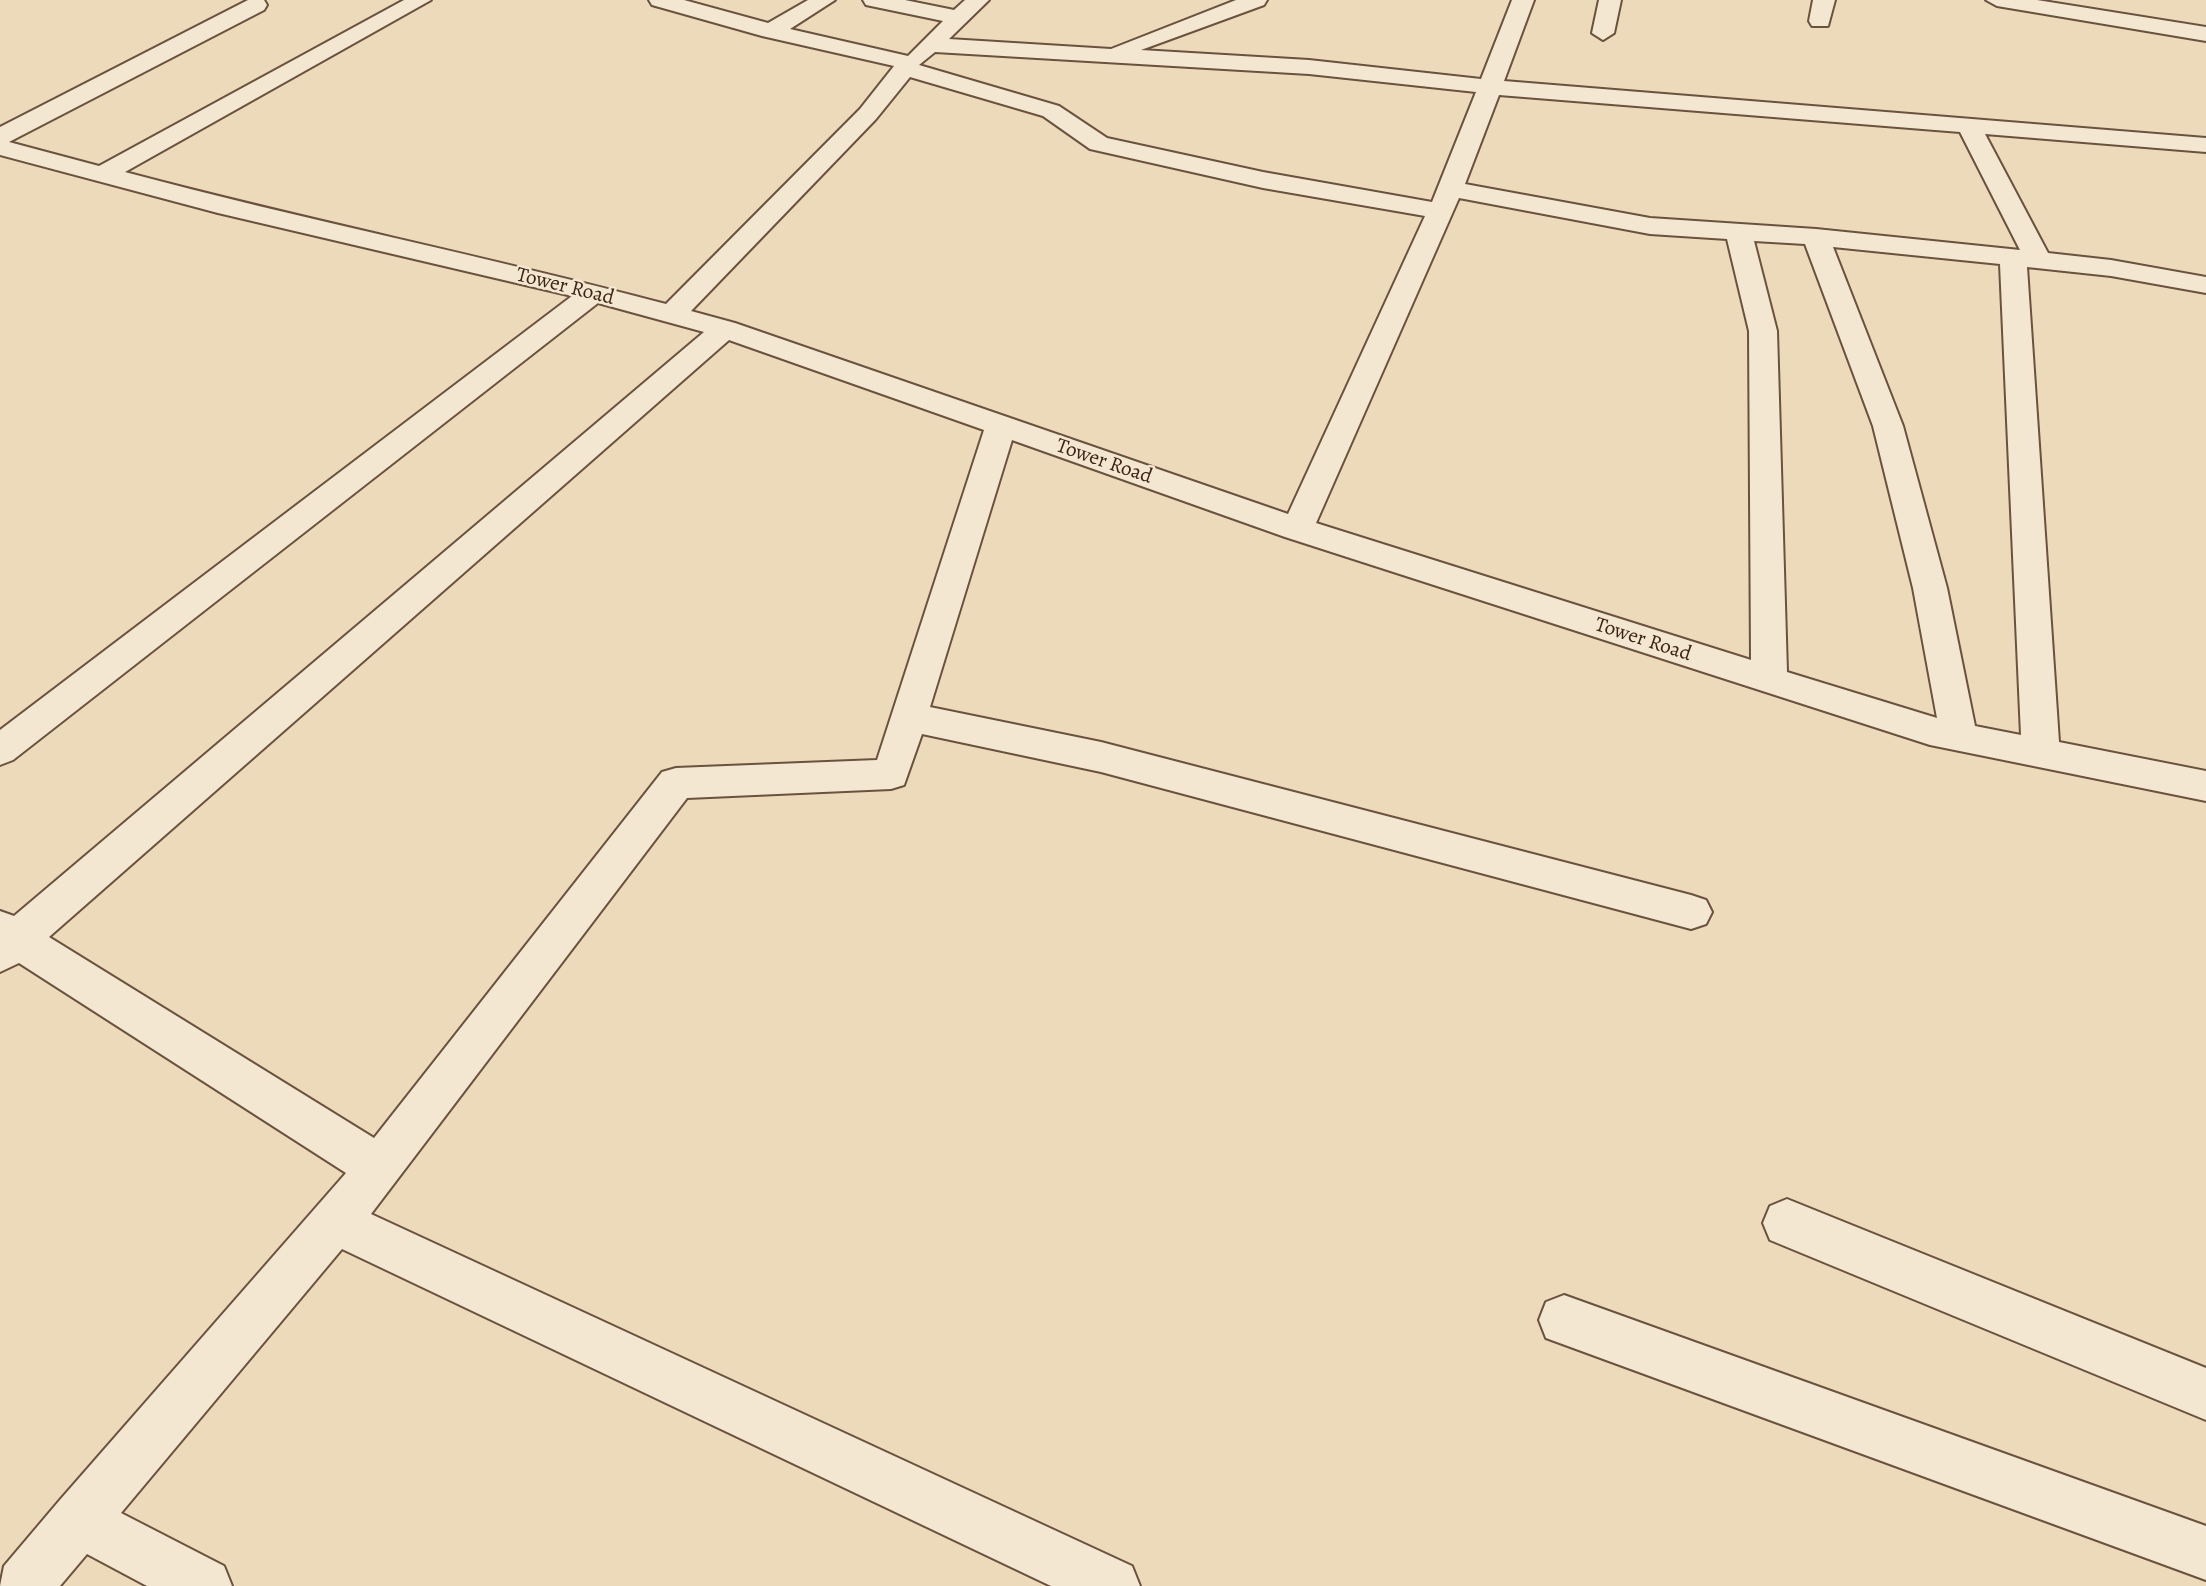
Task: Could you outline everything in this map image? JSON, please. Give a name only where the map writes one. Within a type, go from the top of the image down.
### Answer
[{"type":"street","points":[[1,145],[256,5],[248,0]]},
{"type":"street","points":[[103,174],[420,0]]},
{"type":"street","points":[[660,0],[908,66],[1051,111],[1099,144],[1263,180],[1650,226],[1816,237],[2111,268],[2206,285]]},
{"type":"street","points":[[770,31],[824,0]]},
{"type":"street","points":[[874,0],[959,18]]},
{"type":"street","points":[[671,315],[867,114],[908,66],[978,0]]},
{"type":"street","points":[[1106,56],[1256,0]]},
{"type":"street","points":[[1297,529],[1445,200],[1523,0]]},
{"type":"street","points":[[1603,33],[1610,0]]},
{"type":"street","points":[[1997,0],[2206,34],[2201,11]]},
{"type":"street","points":[[931,45],[1309,67],[1490,87],[2206,145]]},
{"type":"street","points":[[1968,125],[2026,259],[2041,753]]},
{"type":"street","name":"Tower Road","points":[[1,145],[218,205],[592,294],[724,329],[1297,529],[1930,731],[2206,786]]},
{"type":"street","points":[[1739,232],[1763,331],[1769,680]]},
{"type":"street","points":[[1816,237],[1888,426],[1930,589],[1959,737]]},
{"type":"street","points":[[0,750],[592,294]]},
{"type":"street","points":[[380,1168],[6,941],[724,329]]},
{"type":"street","points":[[24,1586],[380,1168],[676,783],[891,775],[1000,426]]},
{"type":"street","points":[[909,717],[1101,757],[1691,912]]},
{"type":"street","points":[[334,1221],[1112,1586]]},
{"type":"street","points":[[1787,1223],[2206,1394]]},
{"type":"street","points":[[1564,1320],[2206,1553]]},
{"type":"street","points":[[78,1520],[204,1586]]}]
